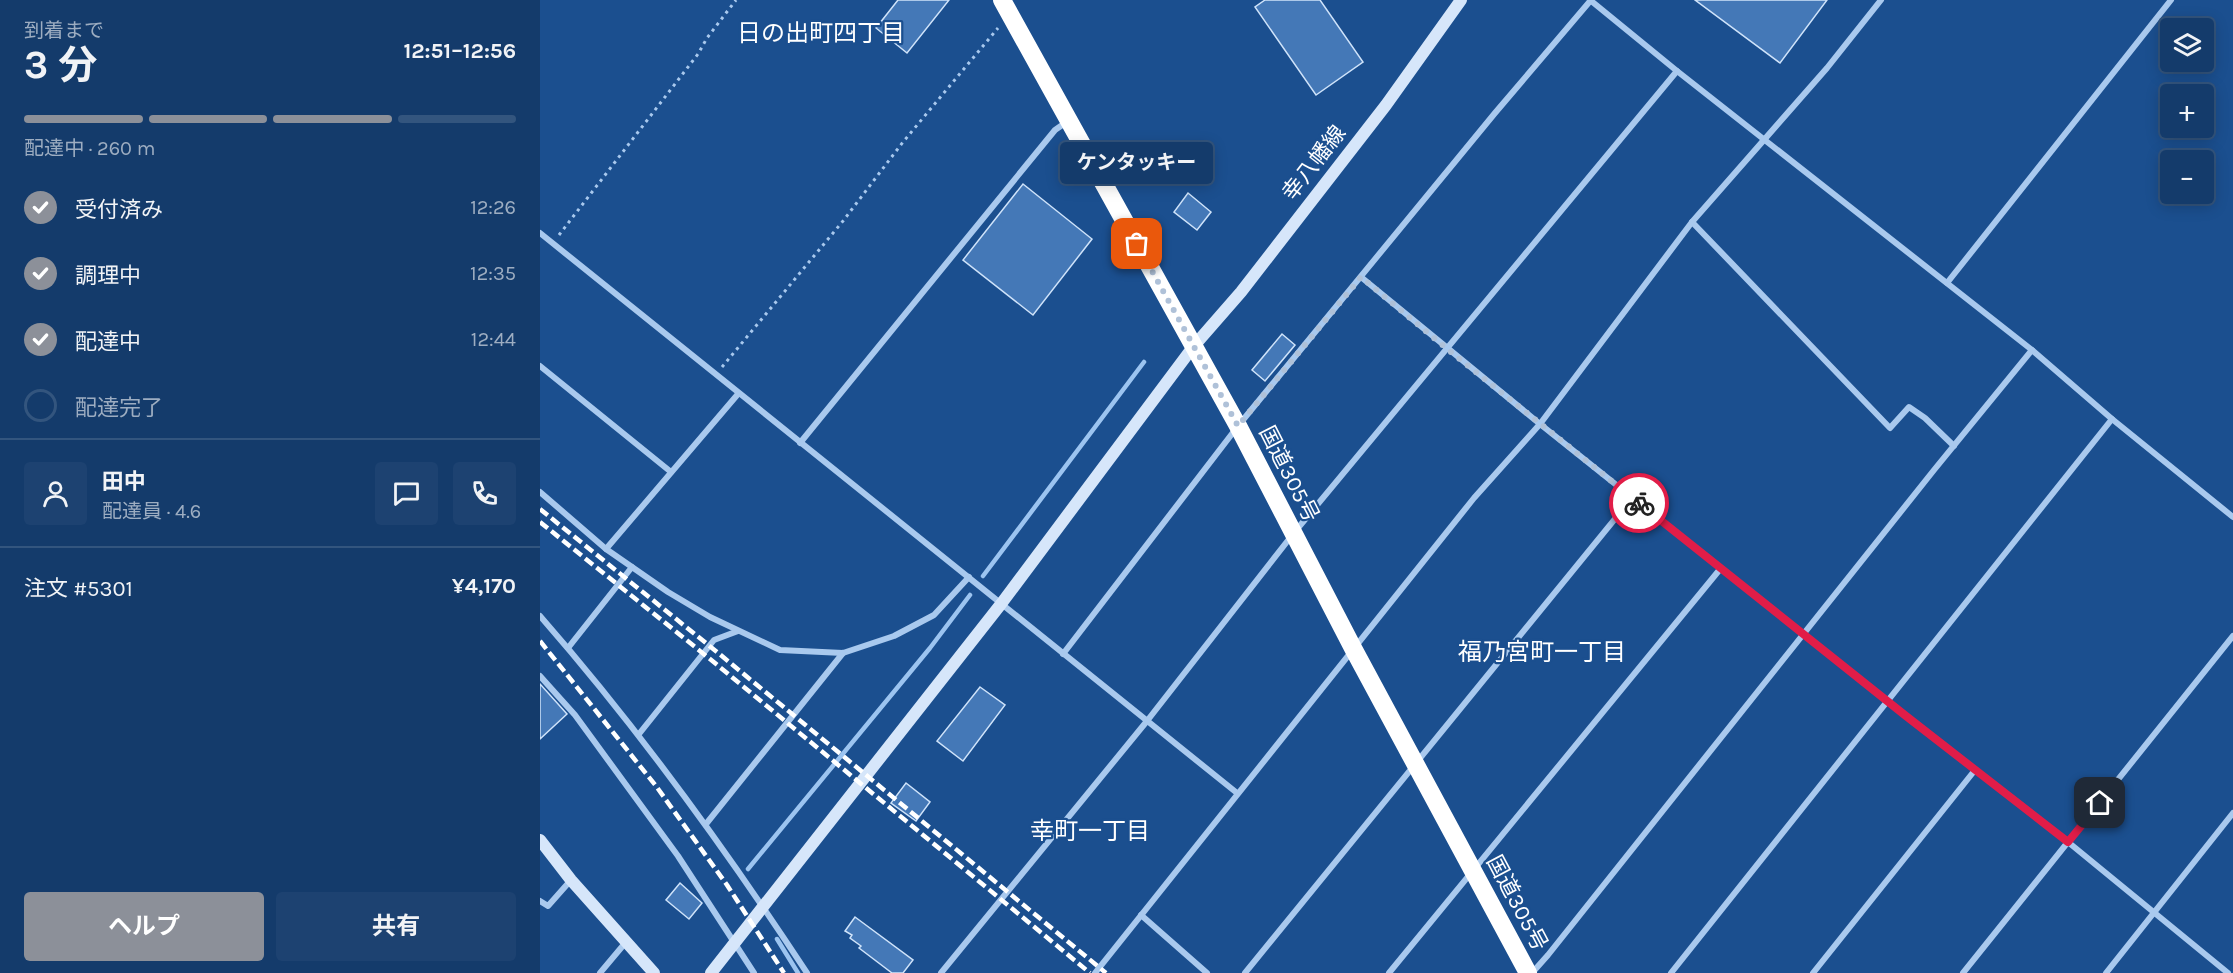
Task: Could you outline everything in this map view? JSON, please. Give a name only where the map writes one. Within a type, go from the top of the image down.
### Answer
[{"type":"highway","name":"国道305号","points":[[1006,7],[1238,426],[1354,650],[1530,973]]},
{"type":"street","name":"幸八幡線","points":[[711,973],[1001,604],[1193,347],[1241,292],[1386,105],[1461,0]]},
{"type":"street","points":[[1063,654],[1238,426],[1591,0],[1677,71],[2032,350],[2112,419],[2233,517]]},
{"type":"street","points":[[1095,973],[1474,498],[1540,424],[1692,222],[1827,68],[1881,0]]},
{"type":"street","points":[[1947,283],[2171,0]]},
{"type":"street","points":[[941,973],[1146,721],[1293,534],[1677,71]]},
{"type":"street","points":[[800,443],[1055,130],[1068,120]]},
{"type":"street","points":[[1692,222],[1890,428],[1909,408],[1925,418],[1954,446]]},
{"type":"street","points":[[540,233],[1237,794]]},
{"type":"street","points":[[1361,277],[1632,498],[2068,842],[2228,973]]},
{"type":"street","points":[[1530,973],[1556,946],[2032,350]]},
{"type":"street","points":[[540,366],[671,472]]},
{"type":"street","points":[[606,549],[738,394]]},
{"type":"street","points":[[1671,973],[2112,419]]},
{"type":"street","points":[[540,492],[606,549],[668,592],[738,631],[780,650],[843,653],[894,636],[934,615],[969,577]]},
{"type":"street","points":[[1245,973],[1632,498]]},
{"type":"street","points":[[568,648],[632,567]]},
{"type":"street","points":[[1389,973],[1721,568]]},
{"type":"street","points":[[540,616],[639,734],[706,824],[807,973]]},
{"type":"street","points":[[639,734],[714,640],[738,631]]},
{"type":"street","points":[[1963,973],[2233,636]]},
{"type":"street","points":[[706,824],[843,653]]},
{"type":"street","points":[[540,676],[575,715],[678,856],[754,973]]},
{"type":"street","points":[[1813,973],[1975,770]]},
{"type":"street","points":[[2106,973],[2233,813]]},
{"type":"street","points":[[540,840],[571,880],[654,973]]},
{"type":"street","points":[[540,901],[548,906],[571,880]]},
{"type":"street","points":[[1141,915],[1207,973]]},
{"type":"street","points":[[600,973],[626,942]]},
{"type":"path","points":[[553,244],[698,54],[707,38],[736,0]]},
{"type":"path","points":[[715,375],[843,221],[1006,7]]},
{"type":"building","points":[[898,0],[949,0],[907,53],[876,28]]},
{"type":"building","points":[[1265,0],[1320,0],[1363,62],[1316,95],[1255,7]]},
{"type":"building","points":[[1695,0],[1827,0],[1780,63]]},
{"type":"building","points":[[1023,184],[1092,239],[1033,315],[963,260]]},
{"type":"building","points":[[1188,193],[1211,212],[1197,230],[1174,212]]},
{"type":"building","points":[[1282,334],[1295,345],[1265,381],[1252,370]]},
{"type":"building","points":[[540,684],[567,714],[540,739]]},
{"type":"building","points":[[980,687],[1005,705],[963,761],[937,741]]},
{"type":"building","points":[[906,783],[930,802],[916,821],[891,803]]},
{"type":"building","points":[[680,883],[702,903],[689,919],[666,900]]},
{"type":"building","points":[[855,917],[913,960],[903,973],[892,973],[859,948],[861,946],[850,938],[852,935],[845,931]]},
{"type":"waterway","points":[[983,576],[1144,362]]},
{"type":"waterway","points":[[748,869],[930,648],[970,595]]},
{"type":"waterway","points":[[777,939],[798,973]]},
{"type":"railway","points":[[540,509],[1106,973]]},
{"type":"railway","points":[[540,522],[710,659],[1090,973]]},
{"type":"railway","points":[[540,641],[656,786],[727,885],[784,973]]},
{"type":"way so far","points":[[1137,244],[1238,426],[1361,277],[1639,503]]},
{"type":"place","name":"ケンタッキー","points":[[1137,244]]},
{"type":"district","name":"日の出町四丁目","points":[[821,33]]},
{"type":"district","name":"福乃宮町一丁目","points":[[1542,652]]},
{"type":"district","name":"幸町一丁目","points":[[1090,831]]},
{"type":"route","points":[[1639,503],[2068,842],[2100,803]]}]
